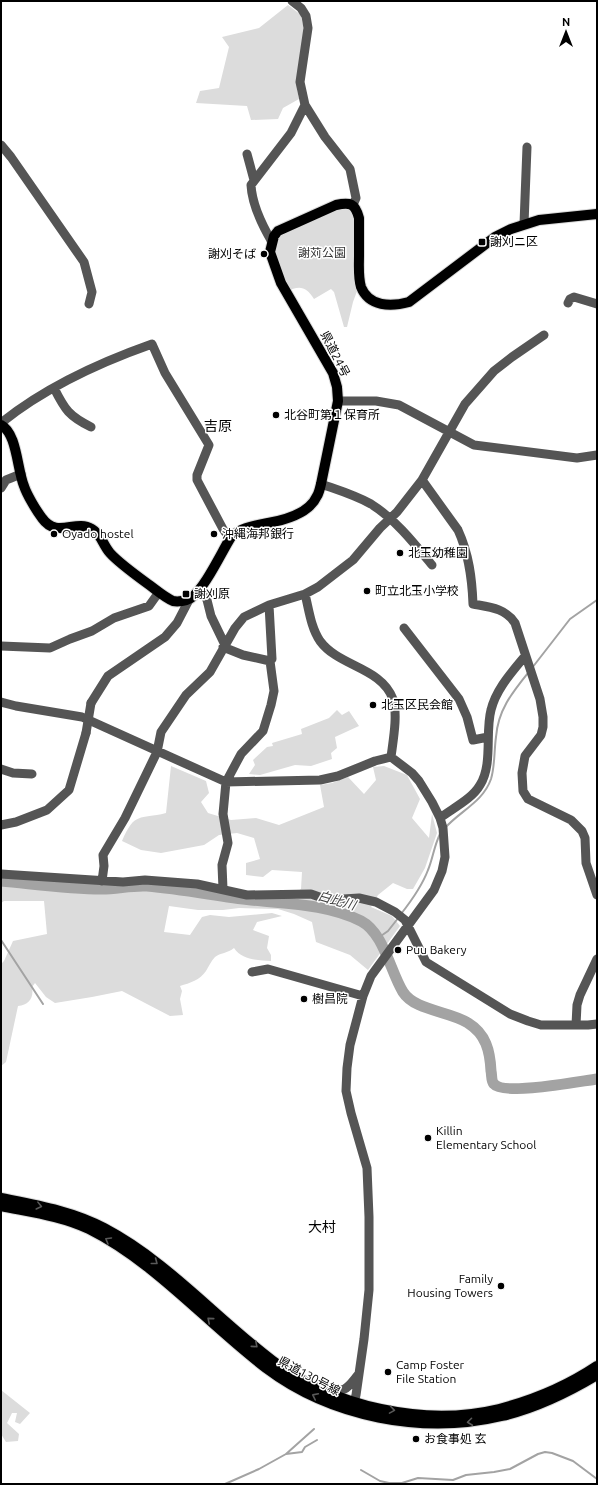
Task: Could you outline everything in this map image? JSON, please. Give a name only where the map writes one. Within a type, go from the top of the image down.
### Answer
[{"type":"main road","points":[[272,242],[278,231],[336,205],[345,203],[353,206],[359,218],[359,276],[361,287],[366,296],[374,302],[384,305],[397,305],[409,302],[495,237],[524,224],[539,220],[597,214]]},
{"type":"main road","name":"県道24号","points":[[190,598],[201,587],[230,539],[235,534],[245,528],[286,519],[305,510],[318,496],[321,484],[338,401],[337,387],[332,373],[281,284],[270,252],[272,242]]},
{"type":"main road","points":[[1,424],[5,426],[11,434],[24,486],[42,518],[49,525],[56,528],[86,526],[92,529],[98,533],[110,553],[159,592],[173,601],[180,602],[190,598]]},
{"type":"main road","name":"県道130号線","points":[[1,1198],[64,1212],[91,1222],[117,1235],[188,1288],[273,1361],[299,1379],[352,1407],[415,1414],[439,1415],[483,1412],[541,1396],[573,1381],[597,1366]]},
{"type":"main road","name":"県道130号線","points":[[1,1206],[68,1221],[88,1229],[108,1240],[129,1253],[266,1368],[314,1396],[387,1419],[440,1423],[466,1422],[502,1416],[525,1410],[561,1395],[597,1375]]},
{"type":"street","points":[[292,1],[301,8],[306,16],[308,28],[300,82],[304,110],[350,169],[356,198],[353,206]]},
{"type":"street","points":[[272,242],[262,225],[251,193],[251,185],[291,133],[304,110]]},
{"type":"street","points":[[1,145],[11,156],[84,262],[92,292],[89,304]]},
{"type":"street","points":[[524,224],[527,148]]},
{"type":"street","points":[[247,154],[254,180]]},
{"type":"street","points":[[568,303],[570,299],[574,297],[597,304]]},
{"type":"street","points":[[102,881],[104,866],[103,855],[125,818],[157,752],[161,732],[186,695],[210,672],[234,628],[244,617],[269,605],[305,594],[318,587],[353,560],[380,528],[398,512],[422,480],[465,404],[494,372],[512,357],[544,335]]},
{"type":"street","points":[[1,424],[21,407],[54,388],[118,356],[152,344],[165,373],[209,445],[197,475],[198,480],[223,529],[230,539]]},
{"type":"street","points":[[54,388],[62,404],[70,415],[91,427]]},
{"type":"street","points":[[338,401],[376,401],[399,405],[474,445],[570,457],[587,457],[597,455]]},
{"type":"street","points":[[1,488],[6,480],[21,474]]},
{"type":"street","points":[[422,480],[458,530],[462,538],[470,566],[473,604],[498,610],[510,616],[518,633],[540,699],[543,728],[541,734],[525,756],[522,773],[523,791],[528,799],[571,820],[582,831],[585,838],[586,863],[597,895]]},
{"type":"street","points":[[321,484],[363,500],[380,510],[403,531],[432,566]]},
{"type":"street","points":[[201,587],[207,600],[211,616],[224,646],[243,655],[270,661]]},
{"type":"street","points":[[1,646],[50,648],[70,638],[92,631],[114,618],[149,606],[159,592]]},
{"type":"street","points":[[305,594],[311,620],[321,642],[342,659],[378,678],[389,690],[395,707],[392,757]]},
{"type":"street","points":[[1,825],[16,822],[47,810],[69,790],[86,733],[91,703],[108,676],[165,637],[177,623],[190,598]]},
{"type":"street","points":[[223,889],[222,865],[228,843],[223,814],[226,782],[241,754],[263,731],[272,705],[274,691],[270,661],[272,659],[269,605]]},
{"type":"street","points":[[404,628],[459,699],[467,717],[473,740],[488,737]]},
{"type":"street","points":[[441,820],[476,791],[482,781],[486,768],[489,721],[494,700],[505,682],[525,656]]},
{"type":"street","points":[[1,702],[82,718],[226,782],[320,780],[338,776],[375,761],[392,757]]},
{"type":"street","points":[[352,1407],[364,1340],[369,1290],[369,1197],[367,1168],[346,1091],[350,1045],[363,996],[371,976],[392,948],[406,922],[434,890],[439,879],[445,857],[444,835],[441,820],[419,781],[412,773],[392,757]]},
{"type":"street","points":[[1,769],[13,773],[32,774]]},
{"type":"street","points":[[1,874],[123,882],[145,880],[197,884],[247,895],[311,894],[328,900],[359,898],[376,902],[395,912],[406,922],[426,962],[510,1014],[528,1022],[541,1025],[597,1024]]},
{"type":"street","points":[[576,1025],[577,1005],[580,995],[594,971],[597,959]]},
{"type":"street","points":[[252,972],[268,969],[363,996]]},
{"type":"street","points":[[319,1389],[337,1392],[344,1390],[359,1373]]},
{"type":"green space","points":[[288,5],[301,15],[304,30],[297,89],[299,99],[283,108],[278,119],[251,120],[247,106],[196,103],[200,91],[219,88],[229,47],[222,37],[259,28]]},
{"type":"green space","name":"謝苅公園","points":[[336,205],[353,205],[360,283],[353,302],[347,327],[344,327],[334,292],[331,289],[314,299],[308,291],[302,288],[295,288],[286,292],[272,242],[274,236]]},
{"type":"green space","points":[[337,710],[342,715],[349,711],[359,726],[335,737],[337,748],[331,753],[332,759],[311,766],[295,765],[260,775],[249,774],[255,765],[253,760],[267,747],[273,746],[272,743],[302,734],[301,729],[329,718]]},
{"type":"green space","points":[[171,766],[206,781],[209,793],[201,802],[208,813],[231,820],[256,818],[279,825],[324,807],[320,785],[332,783],[348,777],[364,794],[376,780],[373,767],[384,766],[407,775],[420,799],[412,818],[429,838],[432,814],[437,833],[425,868],[413,889],[407,889],[393,883],[378,895],[371,907],[392,916],[400,926],[368,970],[350,955],[316,942],[312,922],[294,914],[278,909],[239,908],[223,910],[198,910],[169,906],[164,932],[190,935],[202,917],[210,915],[229,917],[272,913],[282,916],[257,922],[253,930],[269,936],[267,948],[271,955],[271,961],[255,960],[246,957],[237,952],[234,948],[215,957],[201,977],[180,986],[182,991],[180,999],[183,1015],[170,1016],[122,991],[55,1003],[46,997],[35,983],[32,987],[30,1000],[25,1004],[18,1006],[6,1062],[1,1066],[1,964],[4,961],[13,941],[47,934],[44,901],[4,901],[1,903],[1,878],[92,885],[153,884],[260,899],[287,899],[301,889],[302,872],[272,870],[263,877],[246,875],[246,863],[260,859],[254,838],[237,833],[219,835],[204,845],[161,853],[141,850],[122,841],[131,825],[139,818],[166,813]]},
{"type":"green space","points":[[1,1390],[30,1413],[20,1424],[15,1422],[17,1413],[12,1413],[7,1423],[19,1434],[18,1441],[6,1442],[1,1434]]},
{"type":"waterway","points":[[532,668],[570,619],[597,600]]},
{"type":"waterway","points":[[445,828],[477,800],[487,787],[491,779],[494,764],[497,727],[500,718],[511,695],[528,673]]},
{"type":"waterway","points":[[401,914],[423,882],[430,866],[440,834]]},
{"type":"waterway","name":"白比川","points":[[1,881],[89,889],[141,886],[160,887],[321,908],[348,915],[361,921],[375,934],[386,953],[398,983],[408,998],[424,1007],[461,1019],[479,1032],[488,1050],[492,1080],[494,1084],[512,1089],[543,1087],[597,1079]]},
{"type":"waterway","points":[[378,938],[388,931],[399,917]]},
{"type":"waterway","points":[[1,940],[43,1004]]},
{"type":"waterway","points":[[286,1454],[314,1429]]},
{"type":"waterway","points":[[225,1484],[259,1469],[286,1454],[302,1452],[305,1447],[317,1440]]},
{"type":"waterway","points":[[361,1470],[380,1481],[389,1483],[402,1483],[418,1478],[453,1480],[466,1475],[510,1469],[538,1454],[545,1452],[573,1461],[597,1479]]},
{"type":"place","name":"謝刈ニ区","points":[[482,242]]},
{"type":"place","name":"謝刈そば","points":[[264,254]]},
{"type":"place","name":"北谷町第１保育所","points":[[276,415]]},
{"type":"place","name":"Oyado hostel","points":[[54,534]]},
{"type":"place","name":"沖縄海邦銀行","points":[[214,534]]},
{"type":"place","name":"北玉幼稚園","points":[[400,553]]},
{"type":"place","name":"町立北玉小学校","points":[[367,591]]},
{"type":"place","name":"謝刈原","points":[[186,594]]},
{"type":"place","name":"北玉区民会館","points":[[373,705]]},
{"type":"place","name":"Puu Bakery","points":[[398,950]]},
{"type":"place","name":"樹昌院","points":[[304,999]]},
{"type":"place","name":"Killin Elementary School","points":[[428,1138]]},
{"type":"place","name":"Family Housing Towers","points":[[501,1286]]},
{"type":"place","name":"Camp Foster File Station","points":[[388,1372]]},
{"type":"place","name":"お食事処 玄","points":[[416,1439]]},
{"type":"district","name":"吉原","points":[[218,426]]},
{"type":"district","name":"大村","points":[[322,1227]]}]
